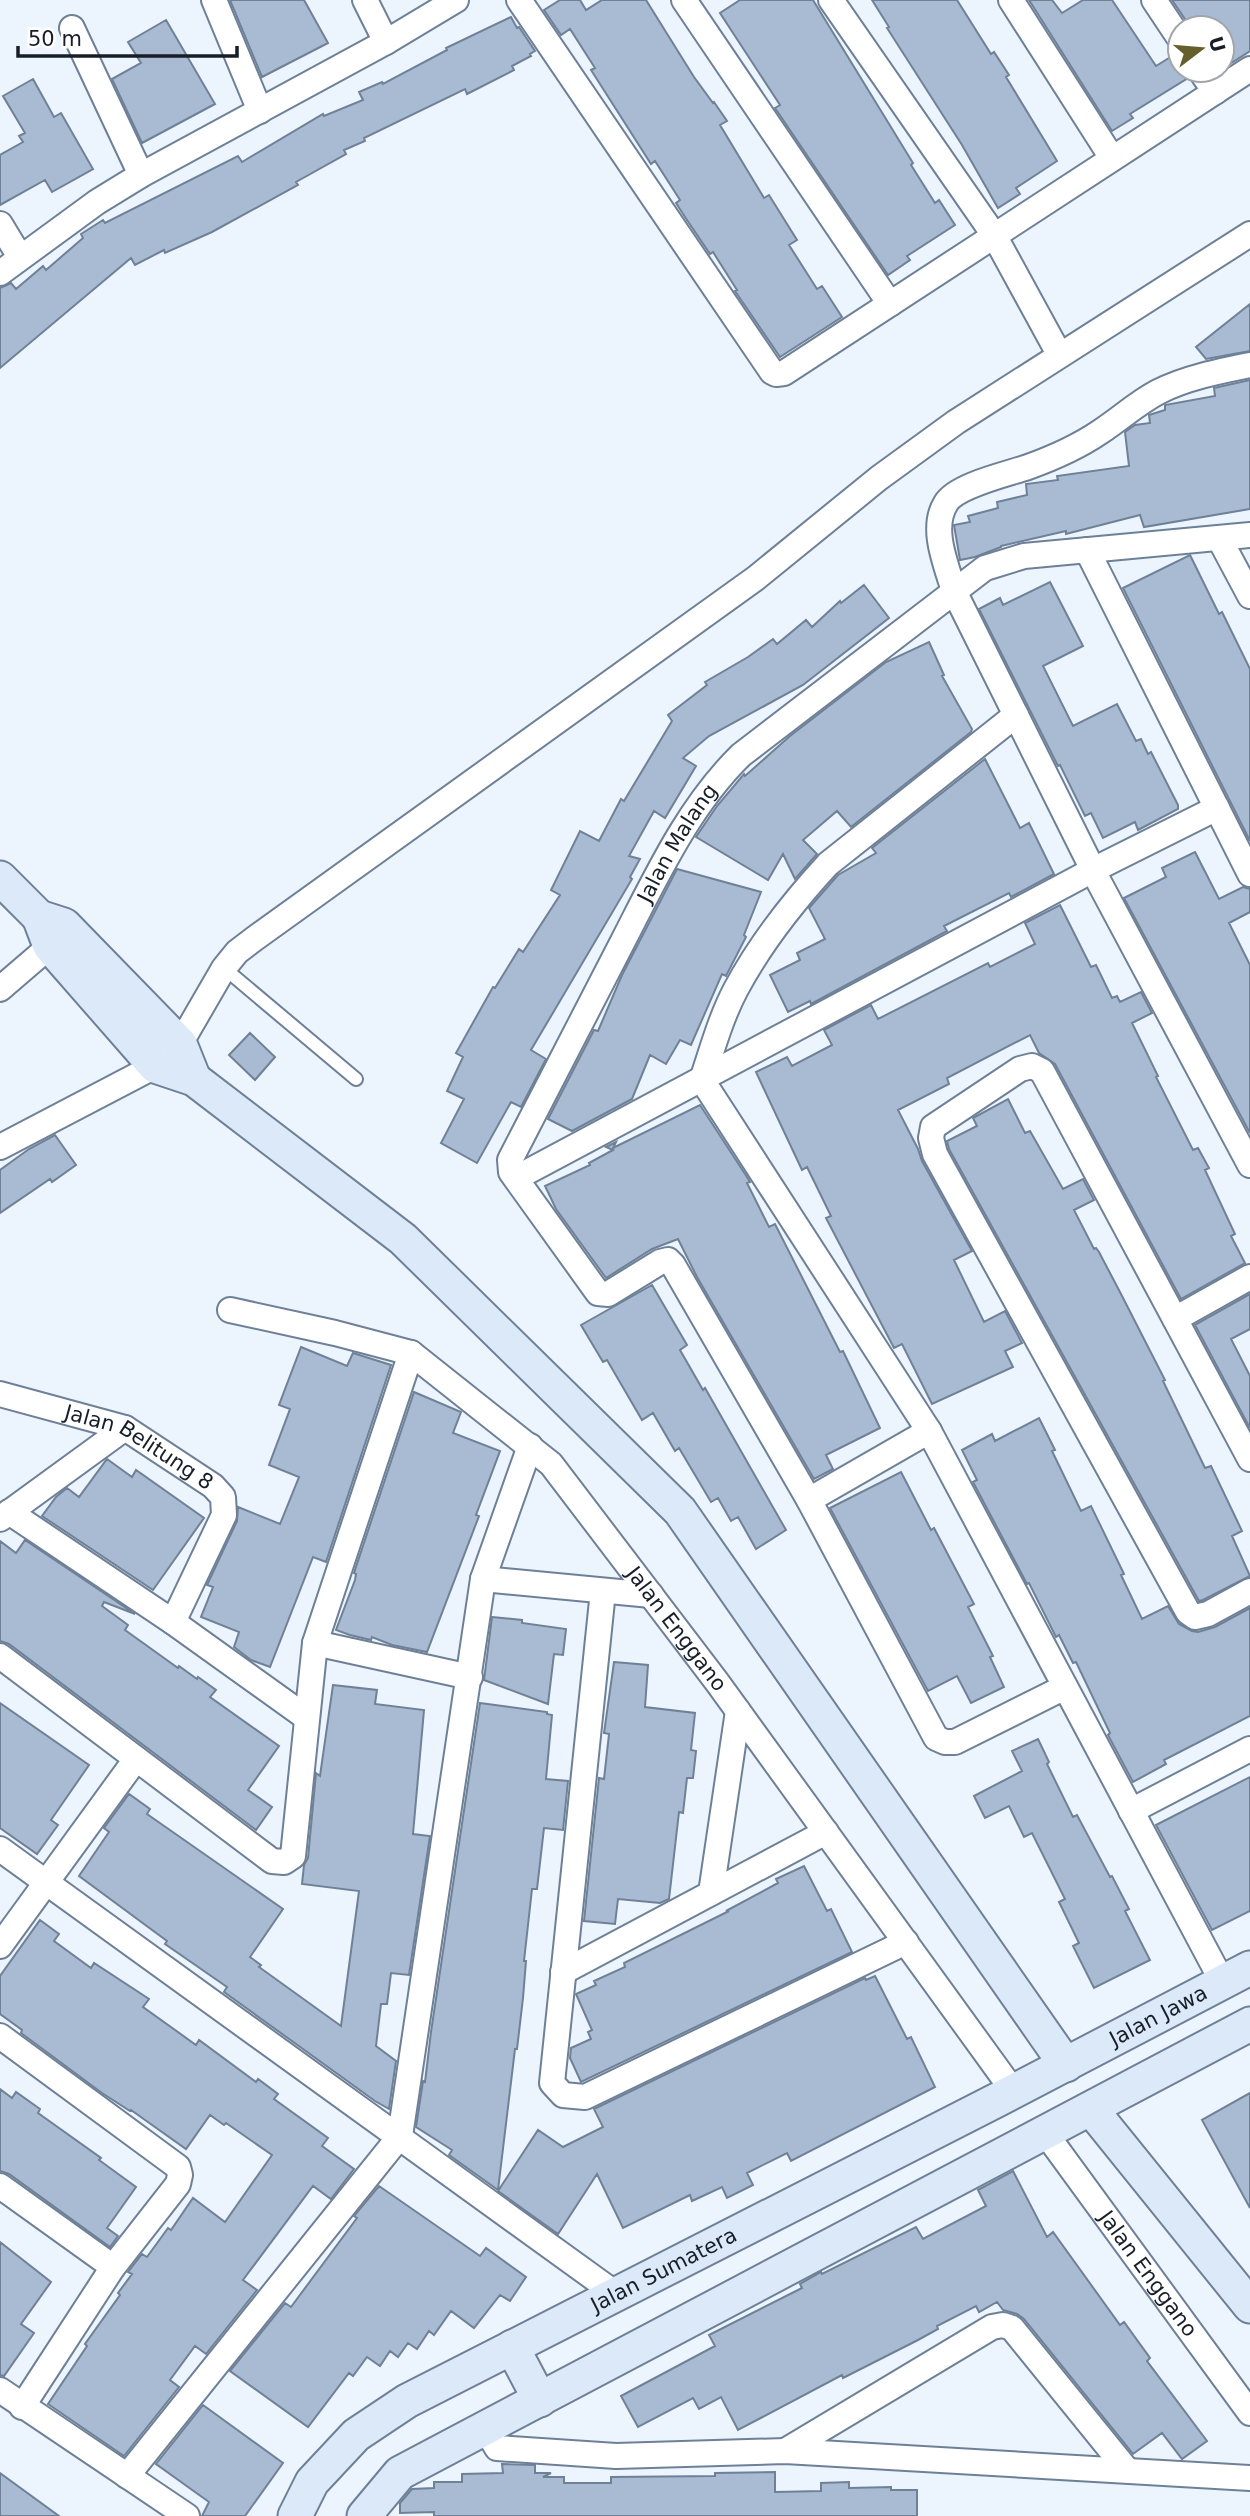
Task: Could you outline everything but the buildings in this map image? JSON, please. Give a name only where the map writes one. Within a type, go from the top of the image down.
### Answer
[{"type":"main road","points":[[0,878],[51,929],[180,1044],[194,1079]]},
{"type":"main road","points":[[51,929],[155,1066],[194,1079],[403,1239],[680,1511],[1066,2064]]},
{"type":"main road","name":"Jalan Jawa","points":[[1066,2064],[1236,1975]]},
{"type":"main road","points":[[364,2516],[400,2473],[1250,2024]]},
{"type":"main road","name":"Jalan Sumatera","points":[[295,2516],[312,2482],[356,2435],[407,2401],[1066,2064]]},
{"type":"main road","points":[[1091,2109],[1250,2306]]},
{"type":"main road","points":[[512,2347],[540,2400]]},
{"type":"street","points":[[214,0],[260,111]]},
{"type":"street","points":[[365,0],[386,42]]},
{"type":"street","points":[[0,273],[97,202],[141,175],[386,42],[456,0]]},
{"type":"street","points":[[519,0],[772,372],[776,374],[784,373],[1250,69]]},
{"type":"street","points":[[684,0],[890,304]]},
{"type":"street","points":[[831,0],[994,235],[1059,354]]},
{"type":"street","points":[[1011,0],[1112,158]]},
{"type":"street","points":[[1154,0],[1166,18]]},
{"type":"street","points":[[72,28],[141,175]]},
{"type":"street","points":[[1210,84],[1215,92]]},
{"type":"street","points":[[0,224],[20,257]]},
{"type":"street","points":[[0,1147],[155,1066],[180,1044],[224,968],[237,952],[254,939],[756,578],[879,478],[956,422],[1250,234]]},
{"type":"street","points":[[1250,365],[1158,392],[1071,449],[1050,459],[961,489],[948,499],[942,512],[940,529],[943,552],[954,591],[1093,870],[1250,1165]]},
{"type":"street","name":"Jalan Malang","points":[[516,1178],[511,1172],[510,1160],[659,871],[699,803],[721,774],[741,755],[985,568],[1024,556],[1250,535]]},
{"type":"street","points":[[1219,538],[1250,596]]},
{"type":"street","points":[[1087,550],[1250,874]]},
{"type":"street","points":[[702,1080],[722,1020],[735,991],[804,889],[828,864],[1016,715]]},
{"type":"street","points":[[1065,1687],[955,1742],[936,1738],[809,1500],[673,1265],[668,1260],[660,1262],[608,1294],[598,1293],[516,1178],[1093,870],[1217,808]]},
{"type":"street","points":[[0,989],[51,929]]},
{"type":"street","points":[[722,1020],[756,1049]]},
{"type":"street","points":[[1250,1459],[1042,1071],[1032,1066],[1020,1069],[933,1127],[931,1138],[935,1154],[1188,1612],[1195,1616],[1208,1614],[1250,1591]]},
{"type":"street","points":[[702,1080],[929,1431],[1131,1811],[1236,1975]]},
{"type":"street","points":[[1175,1319],[1250,1277]]},
{"type":"street","name":"Jalan Enggano","points":[[230,1310],[367,1340],[411,1353],[551,1464],[738,1711],[1014,2092]]},
{"type":"street","points":[[0,1656],[272,1861],[284,1862],[293,1856],[315,1643],[411,1353]]},
{"type":"street","name":"Jalan Belitung 8","points":[[0,1394],[125,1428],[214,1486],[223,1497],[224,1515],[173,1622]]},
{"type":"street","points":[[125,1428],[4,1516],[173,1622],[307,1718]]},
{"type":"street","points":[[809,1500],[929,1431]]},
{"type":"street","points":[[127,2476],[400,2136],[483,1579],[530,1446]]},
{"type":"street","points":[[483,1579],[651,1595]]},
{"type":"street","points":[[603,1591],[552,2082],[563,2095],[584,2097],[905,1942]]},
{"type":"street","points":[[315,1643],[470,1677]]},
{"type":"street","points":[[711,1894],[738,1711]]},
{"type":"street","points":[[1131,1811],[1250,1749]]},
{"type":"street","points":[[0,1946],[136,1759]]},
{"type":"street","points":[[563,1972],[826,1832]]},
{"type":"street","points":[[0,1849],[617,2294]]},
{"type":"street","points":[[0,2036],[177,2167],[180,2175],[178,2184],[113,2267],[22,2407]]},
{"type":"street","name":"Jalan Enggano","points":[[1046,2134],[1250,2413]]},
{"type":"street","points":[[0,2186],[113,2267]]},
{"type":"street","points":[[785,2451],[992,2327],[1003,2325],[1012,2328],[1127,2470]]},
{"type":"street","points":[[0,2390],[187,2516]]},
{"type":"street","points":[[485,2428],[498,2448],[616,2456],[785,2451],[1250,2477]]},
{"type":"lane","points":[[224,968],[355,1079]]}]
